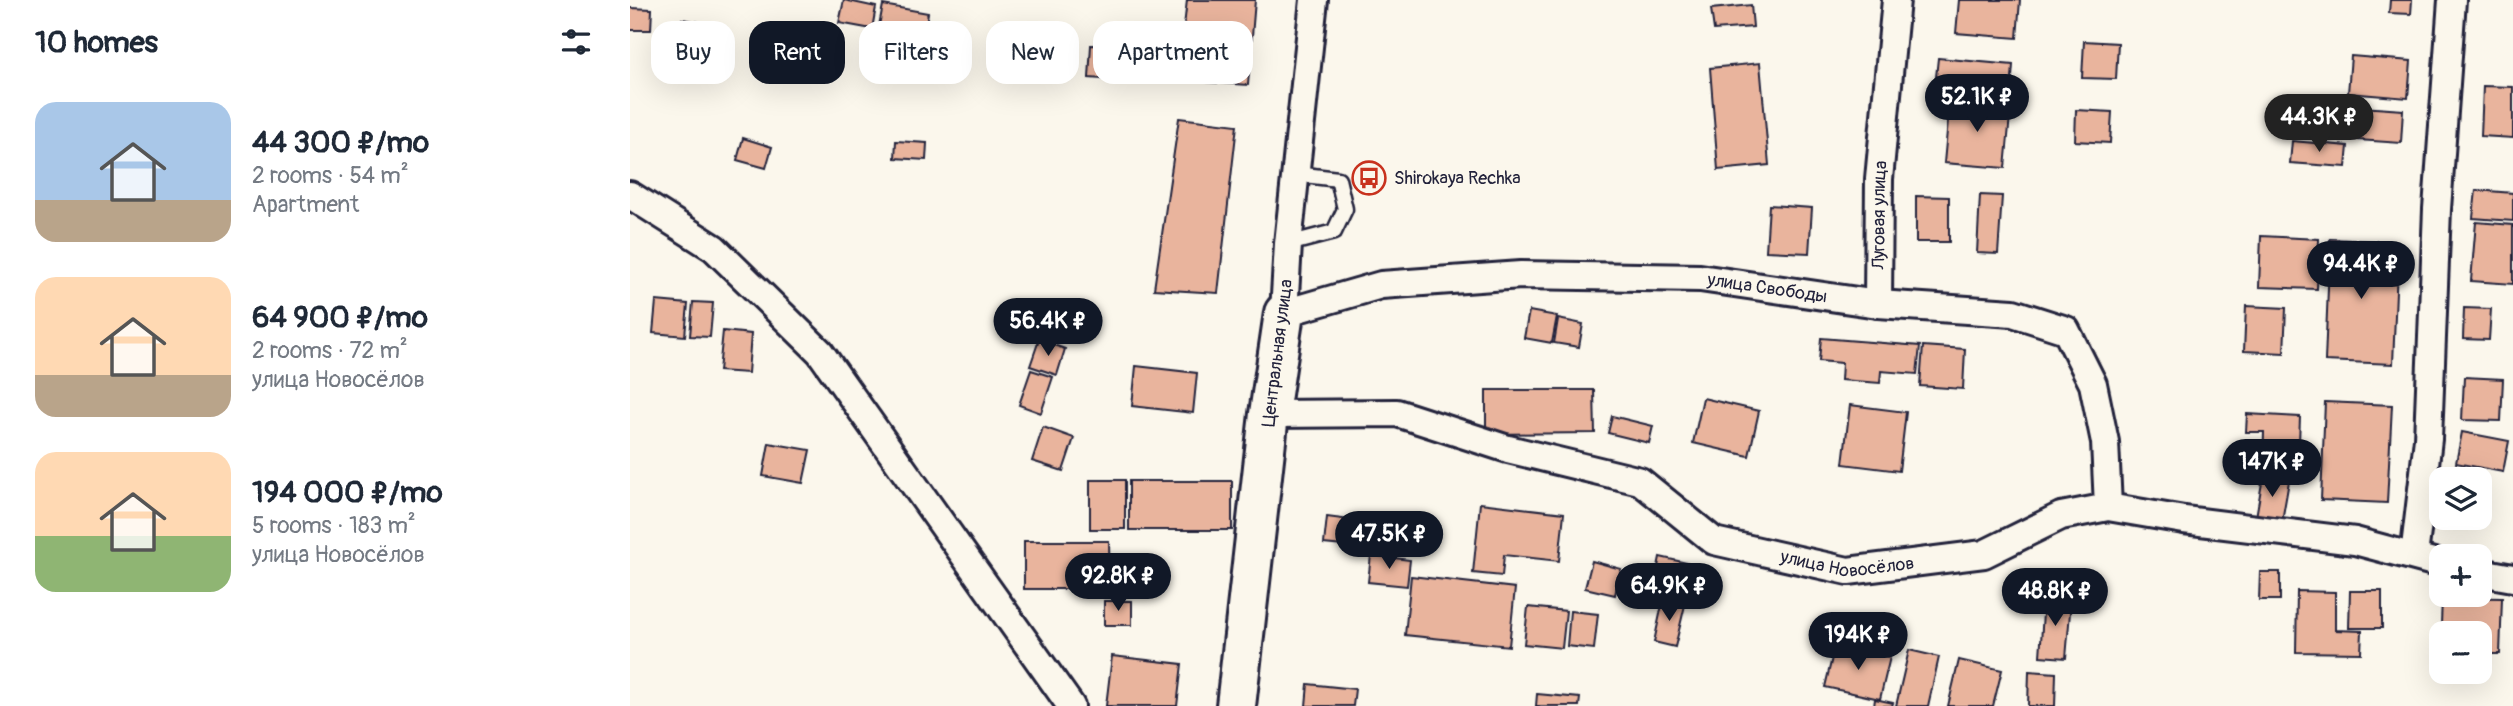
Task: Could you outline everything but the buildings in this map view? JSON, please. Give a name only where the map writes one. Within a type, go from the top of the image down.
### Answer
[{"type":"street","name":"Центральная улица","points":[[1236,706],[1269,414],[1284,313],[1288,244],[1314,0]]},
{"type":"street","name":"Луговая улица","points":[[1878,304],[1879,179],[1896,0]]},
{"type":"street","points":[[2414,556],[2427,439],[2437,209],[2452,0]]},
{"type":"street","points":[[630,195],[714,248],[820,352],[1070,706]]},
{"type":"street","name":"улица Свободы","points":[[1284,313],[1381,285],[1521,275],[1700,278],[1878,304],[2013,313],[2066,330],[2093,384],[2105,442],[2108,507]]},
{"type":"street","name":"улица Новосёлов","points":[[1269,414],[1397,413],[1508,449],[1640,481],[1714,541],[1848,571],[1984,554],[2061,516],[2108,507],[2184,520],[2355,541],[2429,560]]},
{"type":"street","points":[[2492,574],[2513,578]]},
{"type":"lane","points":[[1288,244],[1334,232],[1345,209],[1338,179],[1296,174]]},
{"type":"place","name":"Shirokaya Rechka","points":[[1369,178]]}]
